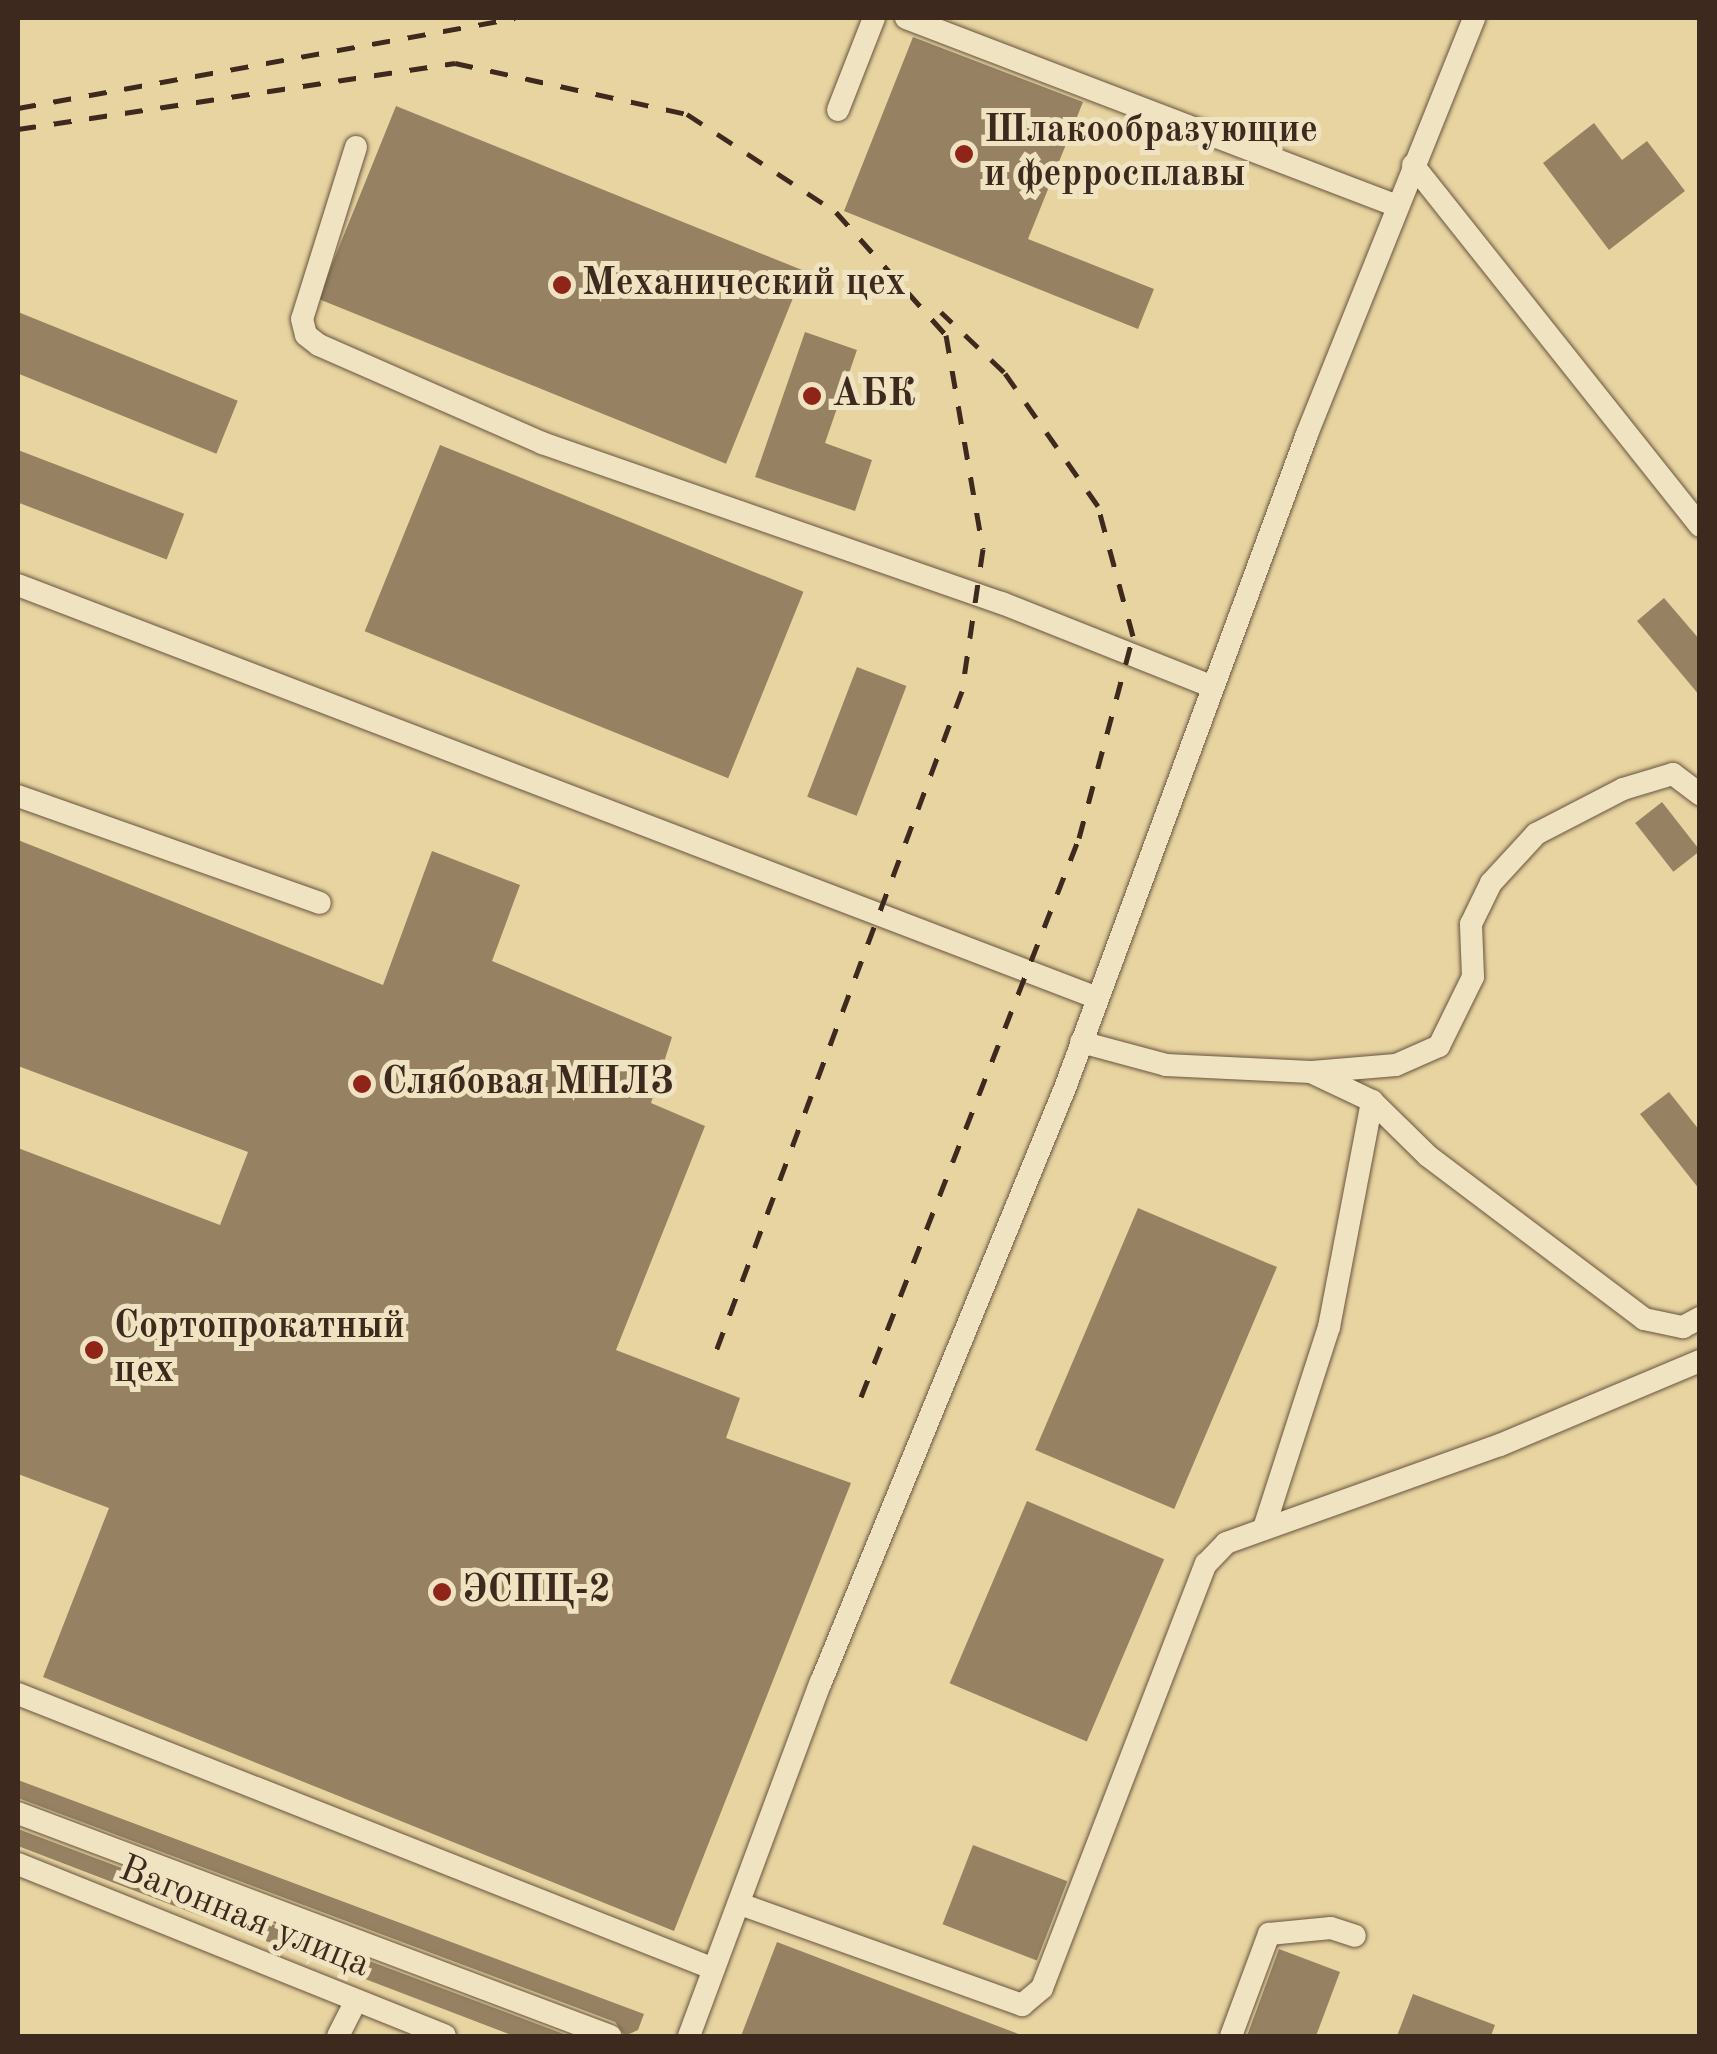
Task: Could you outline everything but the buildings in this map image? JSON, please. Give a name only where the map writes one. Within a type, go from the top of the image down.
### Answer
[{"type":"street","points":[[838,110],[874,18]]},
{"type":"street","points":[[906,18],[1397,206]]},
{"type":"street","points":[[688,2036],[821,1682],[1081,1042],[1397,206],[1474,18]]},
{"type":"street","points":[[356,147],[302,319],[306,335],[319,346],[542,443],[1002,602],[1214,687]]},
{"type":"street","points":[[1414,165],[1700,526]]},
{"type":"street","points":[[18,585],[1097,998]]},
{"type":"street","points":[[1081,1042],[1166,1065],[1311,1072],[1396,1064],[1439,1046],[1474,977],[1471,924],[1490,883],[1536,834],[1623,789],[1673,774],[1700,794]]},
{"type":"street","points":[[18,796],[320,903]]},
{"type":"street","points":[[1311,1072],[1372,1101],[1428,1156],[1644,1319],[1683,1327],[1700,1318]]},
{"type":"street","points":[[1266,1525],[1330,1326],[1372,1101]]},
{"type":"street","points":[[740,1904],[1022,2005],[1042,1988],[1206,1564],[1226,1543],[1266,1525],[1390,1488],[1700,1361]]},
{"type":"street","points":[[18,1694],[714,1969]]},
{"type":"street","points":[[18,1812],[610,2036]]},
{"type":"street","name":"Вагонная улица","points":[[18,1864],[445,2036]]},
{"type":"street","points":[[1231,2036],[1269,1934],[1331,1928],[1355,1936]]},
{"type":"street","points":[[338,2036],[356,2001]]},
{"type":"railway","points":[[18,108],[515,18]]},
{"type":"railway","points":[[18,129],[455,63],[687,114],[836,212],[946,335],[983,549],[962,691],[713,1359]]},
{"type":"railway","points":[[861,1397],[1079,838],[1133,636],[1098,506],[1004,372],[941,312]]},
{"type":"place","name":"Шлакообразующие и ферросплавы","points":[[964,154]]},
{"type":"place","name":"Механический цех","points":[[562,285]]},
{"type":"place","name":"АБК","points":[[812,396]]},
{"type":"place","name":"Слябовая МНЛЗ","points":[[362,1084]]},
{"type":"place","name":"Сортопрокатный цех","points":[[94,1350]]},
{"type":"place","name":"ЭСПЦ-2","points":[[442,1592]]}]
